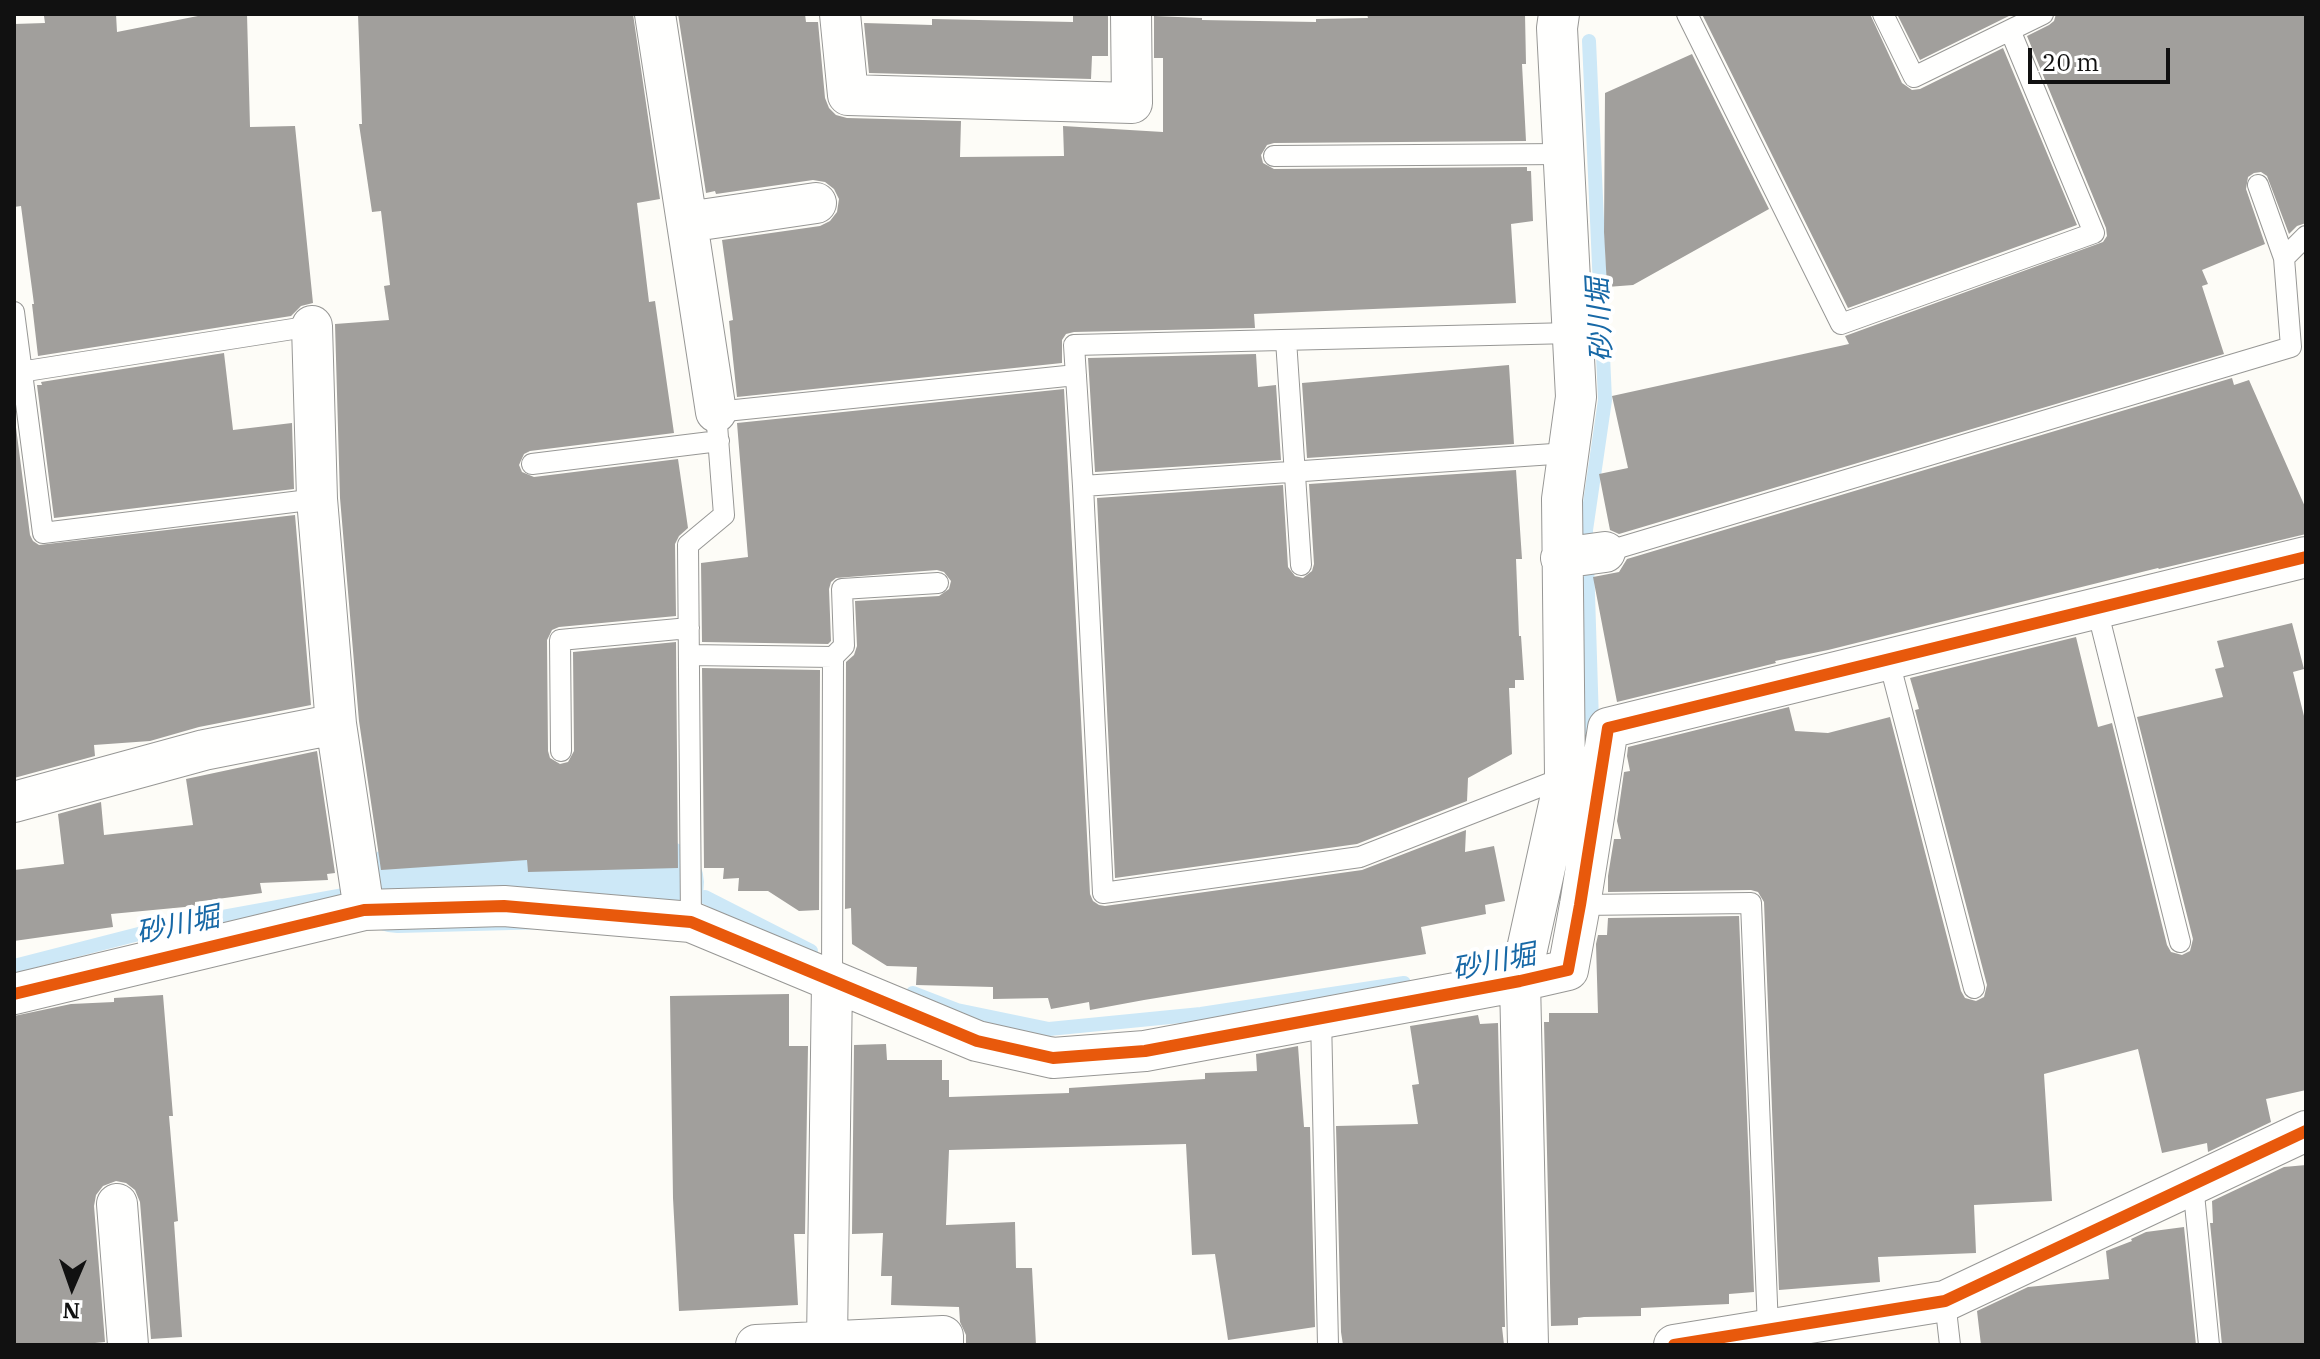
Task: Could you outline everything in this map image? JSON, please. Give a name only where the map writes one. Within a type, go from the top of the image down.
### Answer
[{"type":"street","points":[[655,14],[718,426]]},
{"type":"street","points":[[840,14],[848,95],[1132,103],[1131,14]]},
{"type":"street","points":[[1528,1345],[1525,963],[1565,777],[1581,555],[1562,499],[1576,397],[1557,28],[1559,14]]},
{"type":"street","points":[[687,222],[816,203]]},
{"type":"street","points":[[312,326],[317,499],[336,724],[364,910]]},
{"type":"street","points":[[14,994],[364,910],[504,906],[691,922],[977,1041],[1053,1058],[1145,1051],[1321,1017],[1525,963],[1568,970],[1608,728],[2305,560]]},
{"type":"street","points":[[14,802],[204,750],[336,724]]},
{"type":"street","points":[[827,1341],[832,982]]},
{"type":"street","points":[[1674,1345],[1945,1301],[2306,1131]]},
{"type":"street","points":[[117,1204],[128,1345]]},
{"type":"street","points":[[756,1345],[943,1336],[943,1345]]},
{"type":"lane","points":[[1687,14],[1841,324],[2094,233],[2010,30]]},
{"type":"lane","points":[[1883,14],[1914,77],[2043,14]]},
{"type":"lane","points":[[1274,156],[1563,154]]},
{"type":"lane","points":[[1581,555],[2291,347],[2284,258],[2258,185]]},
{"type":"lane","points":[[2284,258],[2306,236]]},
{"type":"lane","points":[[14,312],[43,533],[317,499]]},
{"type":"lane","points":[[20,372],[312,326]]},
{"type":"lane","points":[[1565,777],[1360,857],[1103,893],[1074,345],[1572,333]]},
{"type":"lane","points":[[1286,340],[1301,565]]},
{"type":"lane","points":[[532,464],[718,426],[1076,375]]},
{"type":"lane","points":[[691,922],[688,545],[724,515],[718,426]]},
{"type":"lane","points":[[1083,486],[1568,453]]},
{"type":"lane","points":[[832,982],[833,657],[844,646],[842,589],[938,583]]},
{"type":"lane","points":[[2097,609],[2180,942]]},
{"type":"lane","points":[[561,751],[560,640],[689,628]]},
{"type":"lane","points":[[689,655],[833,657]]},
{"type":"lane","points":[[1889,661],[1974,988]]},
{"type":"lane","points":[[1580,905],[1751,903],[1768,1328]]},
{"type":"lane","points":[[1321,1017],[1328,1345]]},
{"type":"lane","points":[[2193,1184],[2209,1345]]},
{"type":"lane","points":[[1945,1301],[1950,1345]]},
{"type":"building","points":[[116,14],[117,32],[208,14],[247,14],[250,127],[295,126],[313,303],[301,306],[291,316],[38,356],[21,206],[14,207],[14,24],[45,23],[44,16]]},
{"type":"building","points":[[358,14],[633,14],[660,199],[637,203],[649,302],[655,301],[674,433],[530,451],[524,454],[519,465],[522,472],[534,477],[678,459],[688,528],[675,544],[676,616],[559,627],[552,630],[547,640],[548,751],[550,758],[560,764],[568,762],[574,751],[573,652],[676,642],[678,868],[528,872],[527,860],[381,870],[359,721],[340,498],[335,324],[389,320],[384,286],[390,285],[381,211],[372,212],[359,124],[362,124]]},
{"type":"building","points":[[678,14],[805,14],[806,22],[818,22],[825,98],[836,115],[847,118],[961,121],[960,157],[1064,156],[1063,126],[1163,132],[1163,58],[1154,58],[1154,16],[1316,22],[1316,19],[1368,18],[1367,14],[1525,14],[1526,64],[1522,64],[1526,141],[1274,143],[1267,145],[1261,155],[1263,163],[1274,169],[1527,167],[1527,171],[1531,171],[1533,221],[1511,224],[1516,303],[1254,314],[1255,328],[1074,332],[1066,334],[1062,340],[1062,363],[737,397],[729,321],[733,320],[722,240],[820,226],[830,221],[837,212],[839,199],[834,189],[825,182],[813,180],[706,193]]},
{"type":"building","points":[[1073,14],[1108,15],[1108,56],[1092,56],[1091,79],[869,73],[864,23],[932,25],[932,19],[1073,22]]},
{"type":"building","points":[[1702,14],[1870,14],[1902,83],[1912,90],[1920,89],[2003,48],[2077,225],[1848,308]]},
{"type":"building","points":[[1897,14],[2013,14],[1920,60]]},
{"type":"building","points":[[2056,14],[2306,14],[2306,223],[2289,234],[2267,176],[2261,172],[2248,177],[2246,189],[2265,244],[2202,270],[2208,284],[2202,286],[2224,354],[1619,534],[1610,530],[1599,474],[1628,468],[1612,396],[1849,344],[1845,336],[2103,242],[2107,236],[2106,228],[2027,36],[2049,25]]},
{"type":"building","points":[[1692,54],[1769,209],[1633,285],[1607,287],[1604,232],[1605,93]]},
{"type":"building","points":[[224,353],[233,430],[292,423],[294,489],[54,518],[37,385]]},
{"type":"building","points":[[1256,354],[1258,387],[1276,385],[1281,460],[1095,472],[1088,358]]},
{"type":"building","points":[[1509,365],[1514,444],[1307,458],[1302,383]]},
{"type":"building","points":[[2232,378],[2234,385],[2249,380],[2306,509],[2306,534],[1775,661],[1617,702],[1593,577],[1619,572],[1627,559]]},
{"type":"building","points":[[1064,389],[1090,894],[1093,901],[1105,906],[1362,870],[1466,830],[1465,852],[1494,846],[1505,901],[1485,905],[1486,914],[1421,927],[1426,954],[1090,1010],[1089,1002],[1051,1009],[1048,998],[993,999],[993,987],[916,985],[917,967],[887,966],[852,944],[851,908],[845,909],[846,662],[854,655],[857,646],[855,601],[939,596],[949,589],[951,581],[944,572],[937,570],[836,578],[829,589],[831,641],[828,644],[702,642],[701,563],[748,557],[737,423]]},
{"type":"building","points":[[14,412],[30,535],[39,545],[295,515],[311,705],[199,727],[150,741],[94,745],[95,756],[14,778]]},
{"type":"building","points":[[1516,470],[1522,559],[1516,559],[1524,680],[1515,680],[1515,688],[1509,688],[1512,754],[1468,778],[1467,801],[1357,844],[1115,878],[1097,498],[1283,485],[1288,567],[1295,576],[1303,578],[1312,571],[1314,564],[1309,484]]},
{"type":"building","points":[[2292,623],[2304,669],[2293,672],[2306,724],[2306,1090],[2266,1099],[2271,1122],[2208,1152],[2207,1143],[2162,1153],[2138,1049],[2044,1074],[2052,1201],[1974,1205],[1976,1253],[1878,1257],[1880,1282],[1779,1290],[1764,902],[1758,892],[1751,890],[1608,892],[1614,839],[1621,839],[1617,821],[1624,772],[1630,771],[1628,747],[1789,707],[1795,731],[1828,733],[1890,717],[1961,991],[1965,998],[1976,1001],[1984,997],[1987,985],[1915,710],[1919,709],[1910,678],[2076,637],[2098,727],[2112,723],[2167,945],[2171,952],[2182,955],[2190,951],[2193,939],[2137,717],[2223,697],[2215,669],[2224,667],[2217,641]]},
{"type":"building","points":[[702,668],[820,670],[819,910],[799,911],[768,891],[738,891],[739,878],[723,879],[724,868],[704,868]]},
{"type":"building","points":[[317,751],[335,873],[327,874],[328,880],[260,883],[262,893],[195,902],[195,906],[111,914],[113,927],[14,941],[14,870],[64,864],[58,814],[101,802],[104,835],[193,825],[186,779]]},
{"type":"building","points":[[1739,916],[1754,1292],[1729,1294],[1729,1304],[1641,1308],[1641,1316],[1584,1317],[1578,1318],[1578,1325],[1551,1326],[1544,1022],[1549,1022],[1549,1013],[1598,1013],[1596,944],[1598,935],[1607,935],[1608,918]]},
{"type":"building","points":[[789,994],[789,1046],[808,1046],[805,1234],[794,1234],[798,1305],[679,1311],[673,1198],[670,996]]},
{"type":"building","points":[[163,995],[173,1116],[169,1116],[178,1221],[174,1222],[182,1337],[151,1339],[140,1202],[135,1190],[126,1183],[116,1181],[103,1186],[96,1195],[94,1206],[105,1342],[96,1345],[14,1345],[14,1016],[71,1004]]},
{"type":"building","points":[[1478,1015],[1480,1024],[1498,1023],[1504,1345],[1343,1345],[1336,1126],[1418,1124],[1412,1085],[1419,1084],[1410,1026]]},
{"type":"building","points":[[886,1044],[887,1060],[942,1060],[942,1080],[949,1080],[949,1097],[1069,1093],[1069,1088],[1205,1079],[1205,1073],[1257,1071],[1256,1054],[1298,1046],[1304,1127],[1310,1127],[1315,1327],[1228,1340],[1215,1254],[1192,1255],[1186,1144],[949,1150],[946,1225],[1015,1222],[1016,1268],[1032,1268],[1036,1345],[966,1345],[959,1307],[891,1305],[892,1276],[881,1276],[883,1233],[852,1234],[854,1045]]},
{"type":"building","points":[[2306,1165],[2306,1345],[2222,1345],[2210,1223],[2213,1223],[2212,1201],[2284,1167]]},
{"type":"building","points":[[2184,1227],[2196,1345],[1981,1345],[1977,1311],[2028,1287],[2109,1279],[2106,1251],[2146,1232]]},
{"type":"waterway","name":"砂川堀","points":[[1589,41],[1605,400],[1586,530],[1590,734]]},
{"type":"waterway","name":"砂川堀","points":[[397,890],[661,883]]},
{"type":"waterway","name":"砂川堀","points":[[14,966],[162,928],[344,895]]},
{"type":"waterway","name":"砂川堀","points":[[705,897],[811,951]]},
{"type":"waterway","name":"砂川堀","points":[[913,993],[957,1010],[1049,1029],[1201,1014],[1404,983]]},
{"type":"cycle path","points":[[14,994],[364,910],[504,906],[691,922],[977,1041],[1053,1058],[1145,1051],[1520,981],[1568,970],[1608,728],[2306,557]]},
{"type":"cycle path","points":[[1674,1345],[1945,1301],[2306,1131]]}]
